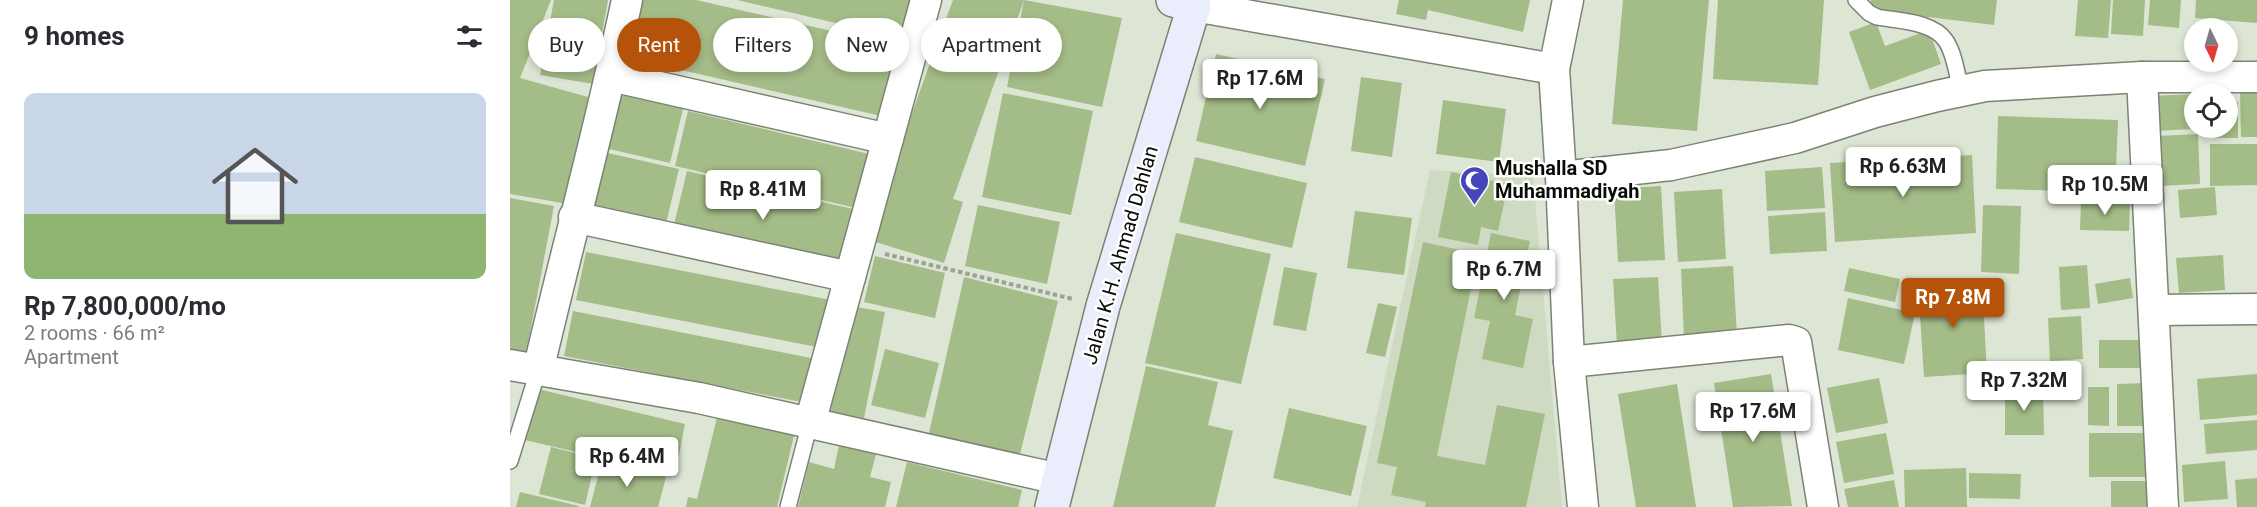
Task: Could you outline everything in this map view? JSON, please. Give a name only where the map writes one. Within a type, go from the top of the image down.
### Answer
[{"type":"main road","name":"Jalan K.H. Ahmad Dahlan","points":[[1055,493],[1103,306],[1190,1]]},
{"type":"street","points":[[627,0],[611,76],[574,217],[524,368],[699,398],[810,423],[1055,493]]},
{"type":"street","points":[[810,423],[926,0]]},
{"type":"street","points":[[1568,0],[1554,69],[1569,362],[1583,507]]},
{"type":"street","points":[[1190,1],[1554,69]]},
{"type":"street","points":[[611,76],[888,139]]},
{"type":"street","points":[[1561,177],[1671,165],[1795,138],[1875,112],[1985,86],[2142,76],[2257,77]]},
{"type":"street","points":[[2142,76],[2163,507]]},
{"type":"street","points":[[574,217],[850,277]]},
{"type":"street","points":[[2154,310],[2257,309]]},
{"type":"street","points":[[1569,362],[1789,340],[1796,342],[1823,507]]},
{"type":"lane","points":[[1856,0],[1869,14],[1925,26],[1939,33],[1950,50],[1961,91]]},
{"type":"lane","points":[[510,461],[524,368]]},
{"type":"lane","points":[[788,507],[810,423]]},
{"type":"path","points":[[858,248],[1103,306]]},
{"type":"shaded area","points":[[1430,170],[1533,176],[1562,507],[1357,507]]},
{"type":"building","points":[[510,0],[551,0],[544,18],[528,18],[528,58],[520,78],[588,97],[568,204],[510,194]]},
{"type":"building","points":[[554,0],[608,0],[605,18],[551,18]]},
{"type":"building","points":[[638,0],[696,0],[775,18],[713,18],[713,72],[813,72],[813,27],[825,30],[825,72],[891,72],[881,116],[690,72],[701,72],[701,18],[634,18]]},
{"type":"building","points":[[737,0],[918,0],[909,36],[909,18],[825,18],[825,21]]},
{"type":"building","points":[[953,0],[1024,0],[1018,18],[946,18]]},
{"type":"building","points":[[1024,0],[1122,18],[1102,107],[1007,87],[1010,72],[1062,72],[1062,18],[1020,18]]},
{"type":"building","points":[[1399,0],[1530,0],[1523,32],[1428,10],[1426,20],[1396,14]]},
{"type":"building","points":[[1623,0],[1709,0],[1697,131],[1612,124]]},
{"type":"building","points":[[1718,0],[1824,0],[1818,85],[1713,79]]},
{"type":"building","points":[[1871,0],[1997,0],[1994,25],[1870,10]]},
{"type":"building","points":[[2078,0],[2111,0],[2108,38],[2075,36]]},
{"type":"building","points":[[2113,0],[2145,0],[2143,36],[2111,34]]},
{"type":"building","points":[[2150,0],[2181,0],[2179,28],[2148,25]]},
{"type":"building","points":[[2196,0],[2257,0],[2257,23],[2238,21],[2238,18],[2195,18]]},
{"type":"building","points":[[1876,22],[1885,46],[1929,30],[1941,64],[1870,90],[1849,32]]},
{"type":"building","points":[[1216,54],[1325,79],[1305,166],[1196,141]]},
{"type":"building","points":[[541,72],[595,72],[593,84],[540,75]]},
{"type":"building","points":[[927,72],[998,72],[953,199],[963,202],[944,263],[869,240],[888,179]]},
{"type":"building","points":[[1361,77],[1402,83],[1392,157],[1351,151]]},
{"type":"building","points":[[2240,92],[2257,92],[2257,137],[2241,137]]},
{"type":"building","points":[[1003,93],[1093,111],[1071,215],[982,197]]},
{"type":"building","points":[[618,94],[683,109],[670,163],[605,148]]},
{"type":"building","points":[[2184,94],[2184,130],[2154,131],[2152,96]]},
{"type":"building","points":[[1443,100],[1506,109],[1499,162],[1436,154]]},
{"type":"building","points":[[688,111],[869,154],[856,208],[675,166]]},
{"type":"building","points":[[1998,116],[2118,120],[2115,192],[1996,189]]},
{"type":"building","points":[[2184,135],[2184,138],[2198,138],[2200,184],[2159,186],[2157,136]]},
{"type":"building","points":[[2210,144],[2257,144],[2257,185],[2210,186]]},
{"type":"building","points":[[599,151],[679,169],[664,232],[584,213]]},
{"type":"building","points":[[1972,155],[1976,233],[1835,242],[1830,163]]},
{"type":"building","points":[[1195,157],[1307,183],[1292,248],[1179,222]]},
{"type":"building","points":[[1822,167],[1825,208],[1767,211],[1765,171]]},
{"type":"building","points":[[687,171],[853,209],[838,272],[672,233]]},
{"type":"building","name":"Mushalla SD Muhammadiyah","points":[[1451,172],[1508,184],[1498,231],[1481,227],[1478,245],[1438,237]]},
{"type":"building","points":[[1661,186],[1665,260],[1618,262],[1614,189]]},
{"type":"building","points":[[2215,187],[2217,215],[2180,218],[2178,190]]},
{"type":"building","points":[[1722,189],[1726,259],[1678,262],[1674,192]]},
{"type":"building","points":[[510,198],[554,206],[526,354],[510,351]]},
{"type":"building","points":[[2081,201],[2130,202],[2129,231],[2080,230]]},
{"type":"building","points":[[978,205],[1060,222],[1047,284],[965,266]]},
{"type":"building","points":[[1983,205],[2021,206],[2019,274],[1981,272]]},
{"type":"building","points":[[1355,211],[1412,218],[1404,275],[1347,268]]},
{"type":"building","points":[[1825,212],[1827,251],[1770,254],[1768,216]]},
{"type":"building","points":[[1176,233],[1271,254],[1241,384],[1145,363]]},
{"type":"building","points":[[1491,233],[1530,241],[1515,315],[1533,319],[1523,368],[1482,359],[1490,321],[1474,318]]},
{"type":"building","points":[[1423,242],[1478,254],[1437,456],[1485,465],[1497,405],[1545,414],[1526,507],[1425,507],[1426,502],[1391,495],[1397,467],[1377,463]]},
{"type":"building","points":[[586,252],[831,300],[822,348],[576,300]]},
{"type":"building","points":[[2223,255],[2225,290],[2179,293],[2176,258]]},
{"type":"building","points":[[875,256],[945,273],[935,318],[864,302]]},
{"type":"building","points":[[2087,265],[2090,308],[2061,310],[2059,267]]},
{"type":"building","points":[[1733,266],[1737,336],[1684,339],[1681,269]]},
{"type":"building","points":[[1284,267],[1317,273],[1306,331],[1273,325]]},
{"type":"building","points":[[1849,268],[1900,279],[1895,302],[1844,291]]},
{"type":"building","points":[[964,277],[1058,301],[1018,462],[927,442]]},
{"type":"building","points":[[1658,277],[1662,344],[1617,346],[1613,279]]},
{"type":"building","points":[[2130,278],[2133,298],[2098,304],[2095,284]]},
{"type":"building","points":[[1982,281],[1987,373],[1924,377],[1918,285]]},
{"type":"building","points":[[1848,298],[1915,313],[1904,364],[1838,350]]},
{"type":"building","points":[[1378,303],[1397,307],[1385,357],[1366,353]]},
{"type":"building","points":[[851,306],[885,312],[864,418],[830,411]]},
{"type":"building","points":[[573,311],[821,360],[812,404],[564,356]]},
{"type":"building","points":[[2081,316],[2083,359],[2050,361],[2048,318]]},
{"type":"building","points":[[2099,340],[2147,340],[2147,368],[2099,368]]},
{"type":"building","points":[[885,349],[939,363],[925,418],[871,405]]},
{"type":"building","points":[[1146,366],[1218,382],[1208,425],[1233,431],[1215,507],[1113,507]]},
{"type":"building","points":[[1771,374],[1792,506],[1733,507],[1714,383]]},
{"type":"building","points":[[2257,374],[2257,415],[2200,420],[2197,379]]},
{"type":"building","points":[[1879,378],[1888,423],[1836,433],[1827,388]]},
{"type":"building","points":[[2148,383],[2148,426],[2117,426],[2117,384]]},
{"type":"building","points":[[1677,384],[1696,507],[1636,507],[1618,394]]},
{"type":"building","points":[[2088,387],[2109,387],[2109,426],[2088,425]]},
{"type":"building","points":[[2005,388],[2043,388],[2044,435],[2005,435]]},
{"type":"building","points":[[538,389],[685,424],[675,475],[525,440]]},
{"type":"building","points":[[720,405],[797,423],[777,507],[686,507],[688,497],[697,499]]},
{"type":"building","points":[[1289,408],[1367,426],[1351,496],[1273,478]]},
{"type":"building","points":[[2257,420],[2257,450],[2206,454],[2204,424]]},
{"type":"building","points":[[1886,433],[1894,474],[1844,483],[1836,442]]},
{"type":"building","points":[[2089,433],[2147,433],[2147,477],[2089,477]]},
{"type":"building","points":[[839,445],[876,454],[870,477],[891,482],[885,507],[798,507],[809,462],[834,469]]},
{"type":"building","points":[[551,447],[596,458],[585,505],[539,494]]},
{"type":"building","points":[[602,461],[666,477],[658,507],[590,507]]},
{"type":"building","points":[[2225,461],[2228,499],[2184,502],[2182,465]]},
{"type":"building","points":[[907,462],[1022,490],[1018,507],[896,507]]},
{"type":"building","points":[[1966,468],[1967,507],[1905,507],[1904,470]]},
{"type":"building","points":[[1969,473],[2021,474],[2020,499],[1969,498]]},
{"type":"building","points":[[2257,478],[2257,507],[2237,507],[2235,480]]},
{"type":"building","points":[[1894,480],[1899,507],[1848,507],[1844,489]]},
{"type":"building","points":[[2111,481],[2153,481],[2153,507],[2111,507]]},
{"type":"building","points":[[520,492],[579,506],[579,507],[516,507]]},
{"type":"place","name":"Mushalla SD Muhammadiyah","points":[[1474,206]]}]
